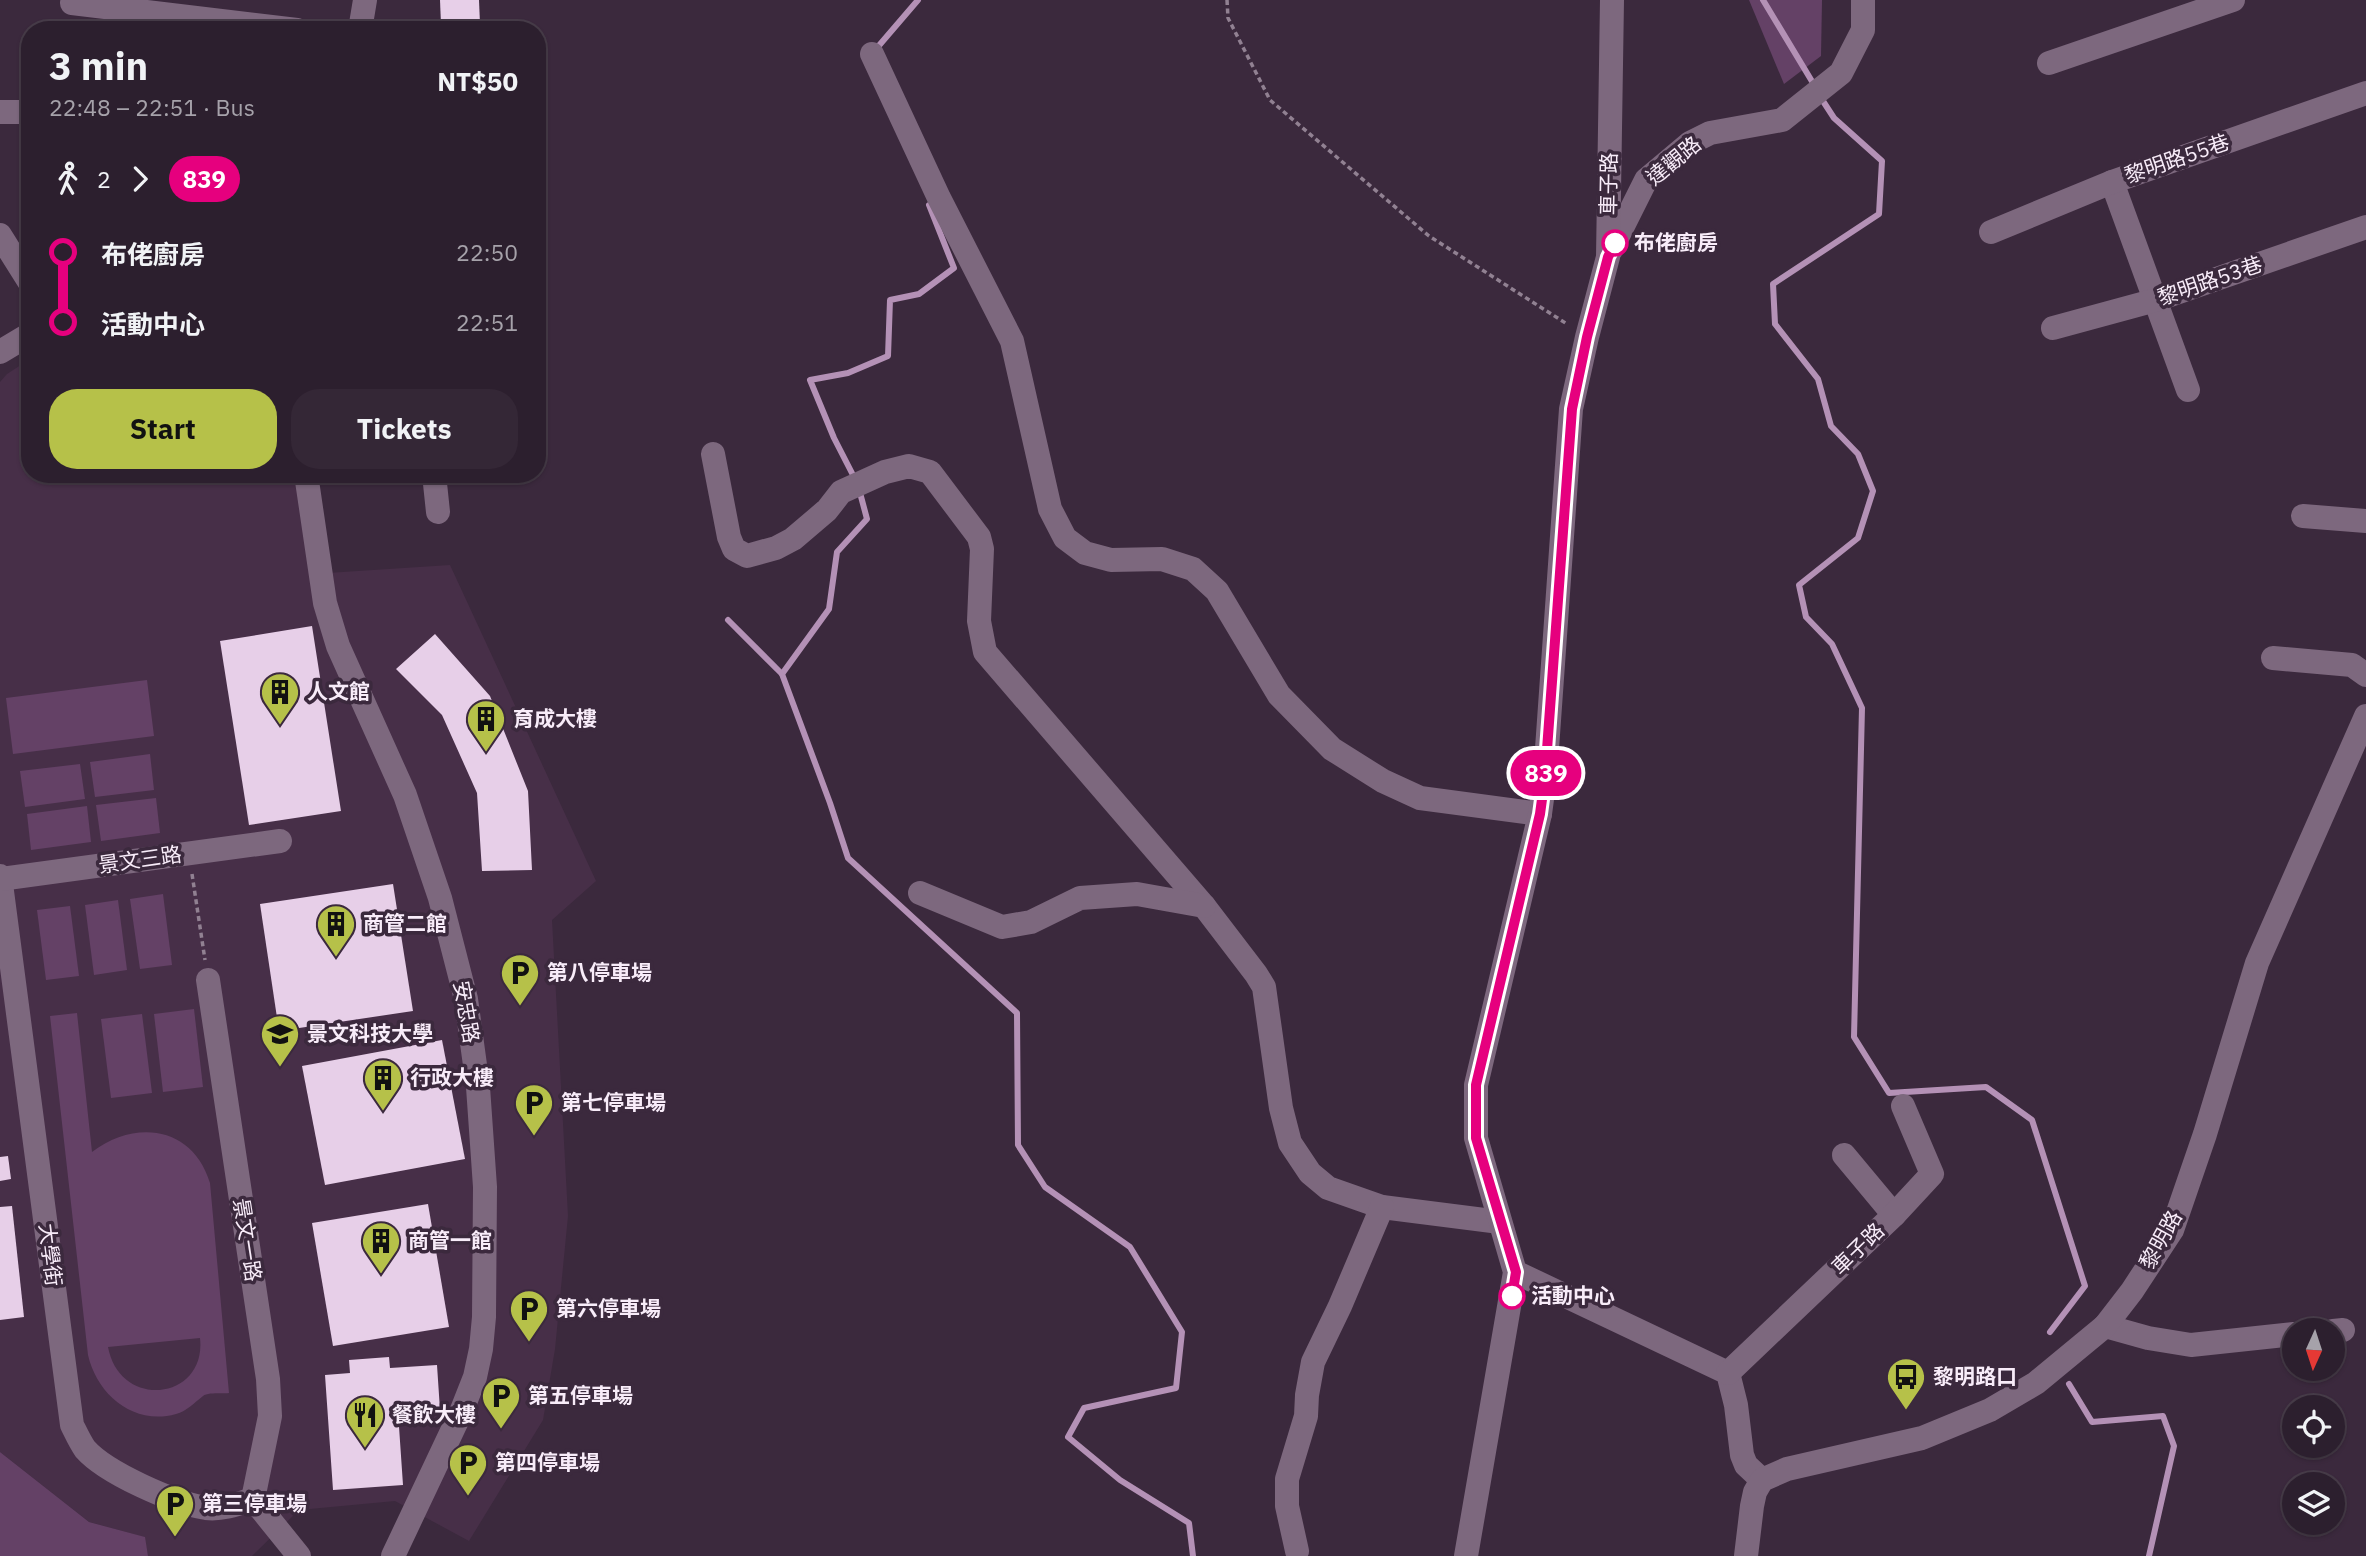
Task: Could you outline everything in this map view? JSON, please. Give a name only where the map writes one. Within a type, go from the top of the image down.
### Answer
[{"type":"street","points":[[362,21],[365,0]]},
{"type":"street","name":"車子路","points":[[1466,1556],[1516,1272],[1476,1138],[1476,1085],[1540,814],[1545,777],[1572,409],[1608,257],[1612,0]]},
{"type":"street","name":"達觀路","points":[[1608,257],[1646,180],[1690,143],[1710,133],[1782,120],[1841,73],[1863,30],[1863,0]]},
{"type":"street","points":[[2049,64],[2233,0]]},
{"type":"street","points":[[72,3],[223,21]]},
{"type":"street","points":[[872,54],[939,198],[1012,341],[1050,509],[1065,538],[1085,553],[1111,560],[1162,559],[1194,569],[1217,591],[1279,695],[1332,749],[1382,781],[1420,798],[1540,814]]},
{"type":"street","name":"黎明路55巷","points":[[1991,232],[2112,183],[2366,93]]},
{"type":"street","points":[[0,112],[21,112]]},
{"type":"street","points":[[2112,183],[2188,390]]},
{"type":"street","name":"黎明路53巷","points":[[2053,328],[2155,300],[2366,228]]},
{"type":"street","points":[[0,235],[21,269]]},
{"type":"street","points":[[0,352],[21,339]]},
{"type":"street","points":[[713,454],[729,537],[734,549],[747,555],[776,548],[793,539],[827,510],[841,492],[865,480],[909,466],[930,472],[979,537],[982,549],[979,621],[985,652],[1204,906],[1264,987],[1281,1108],[1290,1143],[1310,1172],[1328,1188],[1382,1207],[1500,1222]]},
{"type":"street","name":"安忠路","points":[[307,483],[325,603],[338,646],[405,795],[440,898],[466,999],[478,1087],[485,1187],[484,1317],[481,1349],[475,1377],[462,1410],[393,1556]]},
{"type":"street","points":[[435,483],[438,512]]},
{"type":"street","points":[[2303,516],[2366,521]]},
{"type":"street","points":[[2273,658],[2352,665],[2366,676]]},
{"type":"street","name":"黎明路","points":[[1762,1480],[1787,1469],[1922,1438],[1990,1410],[2036,1383],[2105,1326],[2132,1291],[2172,1230],[2257,964],[2366,716]]},
{"type":"street","name":"景文三路","points":[[0,877],[27,876],[280,841]]},
{"type":"street","name":"大學街","points":[[0,877],[72,1425],[85,1448],[106,1466],[162,1494],[206,1508],[230,1507],[253,1499]]},
{"type":"street","points":[[920,893],[1002,927],[1031,922],[1080,898],[1137,894],[1204,906]]},
{"type":"street","name":"景文一路","points":[[208,979],[268,1380],[270,1416],[253,1499]]},
{"type":"street","name":"車子路","points":[[1728,1373],[1894,1215],[1932,1174],[1903,1107]]},
{"type":"street","points":[[1844,1155],[1894,1215]]},
{"type":"street","points":[[1297,1551],[1287,1506],[1287,1479],[1306,1416],[1313,1362],[1382,1207]]},
{"type":"street","points":[[1516,1272],[1728,1373],[1736,1405],[1742,1455],[1746,1465],[1762,1480],[1755,1492],[1752,1506],[1746,1556]]},
{"type":"street","points":[[2105,1326],[2148,1338],[2191,1345],[2282,1335]]},
{"type":"street","points":[[253,1499],[299,1556]]},
{"type":"path","points":[[1227,0],[1228,18],[1270,100],[1429,236],[1587,337]]},
{"type":"path","points":[[189,853],[208,979]]},
{"type":"shaded area","points":[[1749,0],[1822,0],[1821,56],[1784,84]]},
{"type":"shaded area","name":"景文科技大學","points":[[21,365],[21,483],[299,483],[312,574],[450,565],[596,881],[552,920],[568,1216],[555,1349],[543,1420],[469,1541],[395,1501],[299,1510],[252,1556],[148,1556],[144,1537],[89,1522],[0,1452],[0,382]]},
{"type":"shaded area","points":[[147,680],[154,736],[13,754],[6,698]]},
{"type":"shaded area","points":[[150,754],[154,790],[95,797],[90,762]]},
{"type":"shaded area","points":[[80,764],[85,799],[25,807],[20,771]]},
{"type":"shaded area","points":[[156,798],[160,833],[101,841],[96,805]]},
{"type":"shaded area","points":[[87,806],[91,842],[31,850],[27,814]]},
{"type":"shaded area","points":[[163,894],[172,965],[140,969],[130,899]]},
{"type":"shaded area","points":[[118,900],[127,970],[94,975],[85,905]]},
{"type":"shaded area","points":[[70,906],[79,976],[46,980],[37,910]]},
{"type":"shaded area","points":[[194,1009],[203,1087],[163,1092],[154,1014]]},
{"type":"shaded area","points":[[77,1013],[92,1152],[126,1135],[144,1132],[161,1134],[177,1139],[190,1149],[202,1164],[210,1183],[229,1393],[205,1395],[176,1414],[160,1417],[145,1415],[119,1404],[100,1382],[88,1355],[50,1016]],"holes":[[[200,1338],[199,1359],[190,1375],[177,1385],[161,1390],[144,1389],[128,1381],[116,1368],[108,1347]]]},
{"type":"shaded area","points":[[142,1014],[152,1093],[111,1098],[101,1019]]},
{"type":"shaded area","points":[[0,1452],[89,1522],[145,1537],[148,1556],[0,1556]]},
{"type":"building","points":[[440,0],[479,0],[480,21],[441,21]]},
{"type":"building","name":"人文館","points":[[312,626],[341,811],[249,825],[220,641]]},
{"type":"building","name":"育成大樓","points":[[435,634],[490,696],[528,791],[532,870],[482,871],[477,793],[442,715],[396,669]]},
{"type":"building","name":"商管二館","points":[[393,884],[413,1011],[279,1031],[260,904]]},
{"type":"building","name":"行政大樓","points":[[442,1040],[465,1159],[325,1185],[302,1066]]},
{"type":"building","points":[[8,1156],[11,1179],[0,1181],[0,1157]]},
{"type":"building","name":"商管一館","points":[[428,1204],[449,1327],[333,1346],[312,1223]]},
{"type":"building","points":[[12,1206],[24,1317],[0,1320],[0,1207]]},
{"type":"building","name":"餐飲大樓","points":[[389,1357],[390,1368],[437,1365],[440,1410],[398,1412],[403,1485],[333,1490],[325,1375],[350,1373],[349,1360]]},
{"type":"waterway","points":[[876,49],[918,0]]},
{"type":"waterway","points":[[1763,0],[1816,88]]},
{"type":"waterway","points":[[1821,98],[1834,118],[1882,161],[1879,214],[1773,284],[1775,324],[1818,379],[1831,426],[1858,454],[1873,491],[1858,538],[1799,585],[1806,617],[1832,644],[1862,708],[1854,1037],[1889,1093],[1986,1087],[2032,1120],[2085,1286],[2050,1332]]},
{"type":"waterway","points":[[855,479],[834,438],[810,380],[848,373],[888,356],[890,300],[919,294],[954,268],[929,205]]},
{"type":"waterway","points":[[859,489],[867,519],[837,552],[829,609],[782,674],[848,858],[1017,1013],[1018,1145],[1045,1187],[1130,1247],[1182,1332],[1176,1388],[1084,1408],[1068,1437],[1120,1480],[1189,1523],[1193,1556]]},
{"type":"waterway","points":[[728,620],[782,674]]},
{"type":"waterway","points":[[2069,1384],[2092,1422],[2163,1416],[2174,1446],[2149,1556]]},
{"type":"bus line","name":"839","points":[[1512,1296],[1516,1272],[1476,1138],[1476,1085],[1540,814],[1572,409],[1587,337],[1608,257],[1615,243]]},
{"type":"place","name":"布佬廚房","points":[[1615,243]]},
{"type":"place","name":"人文館","points":[[280,726]]},
{"type":"place","name":"育成大樓","points":[[486,753]]},
{"type":"place","name":"商管二館","points":[[336,958]]},
{"type":"place","name":"第八停車場","points":[[520,1007]]},
{"type":"place","name":"景文科技大學","points":[[280,1068]]},
{"type":"place","name":"行政大樓","points":[[383,1112]]},
{"type":"place","name":"第七停車場","points":[[534,1137]]},
{"type":"place","name":"商管一館","points":[[381,1275]]},
{"type":"place","name":"活動中心","points":[[1512,1296]]},
{"type":"place","name":"第六停車場","points":[[529,1343]]},
{"type":"place","name":"黎明路口","points":[[1906,1411]]},
{"type":"place","name":"第五停車場","points":[[501,1430]]},
{"type":"place","name":"餐飲大樓","points":[[365,1449]]},
{"type":"place","name":"第四停車場","points":[[468,1497]]},
{"type":"place","name":"第三停車場","points":[[175,1538]]}]
